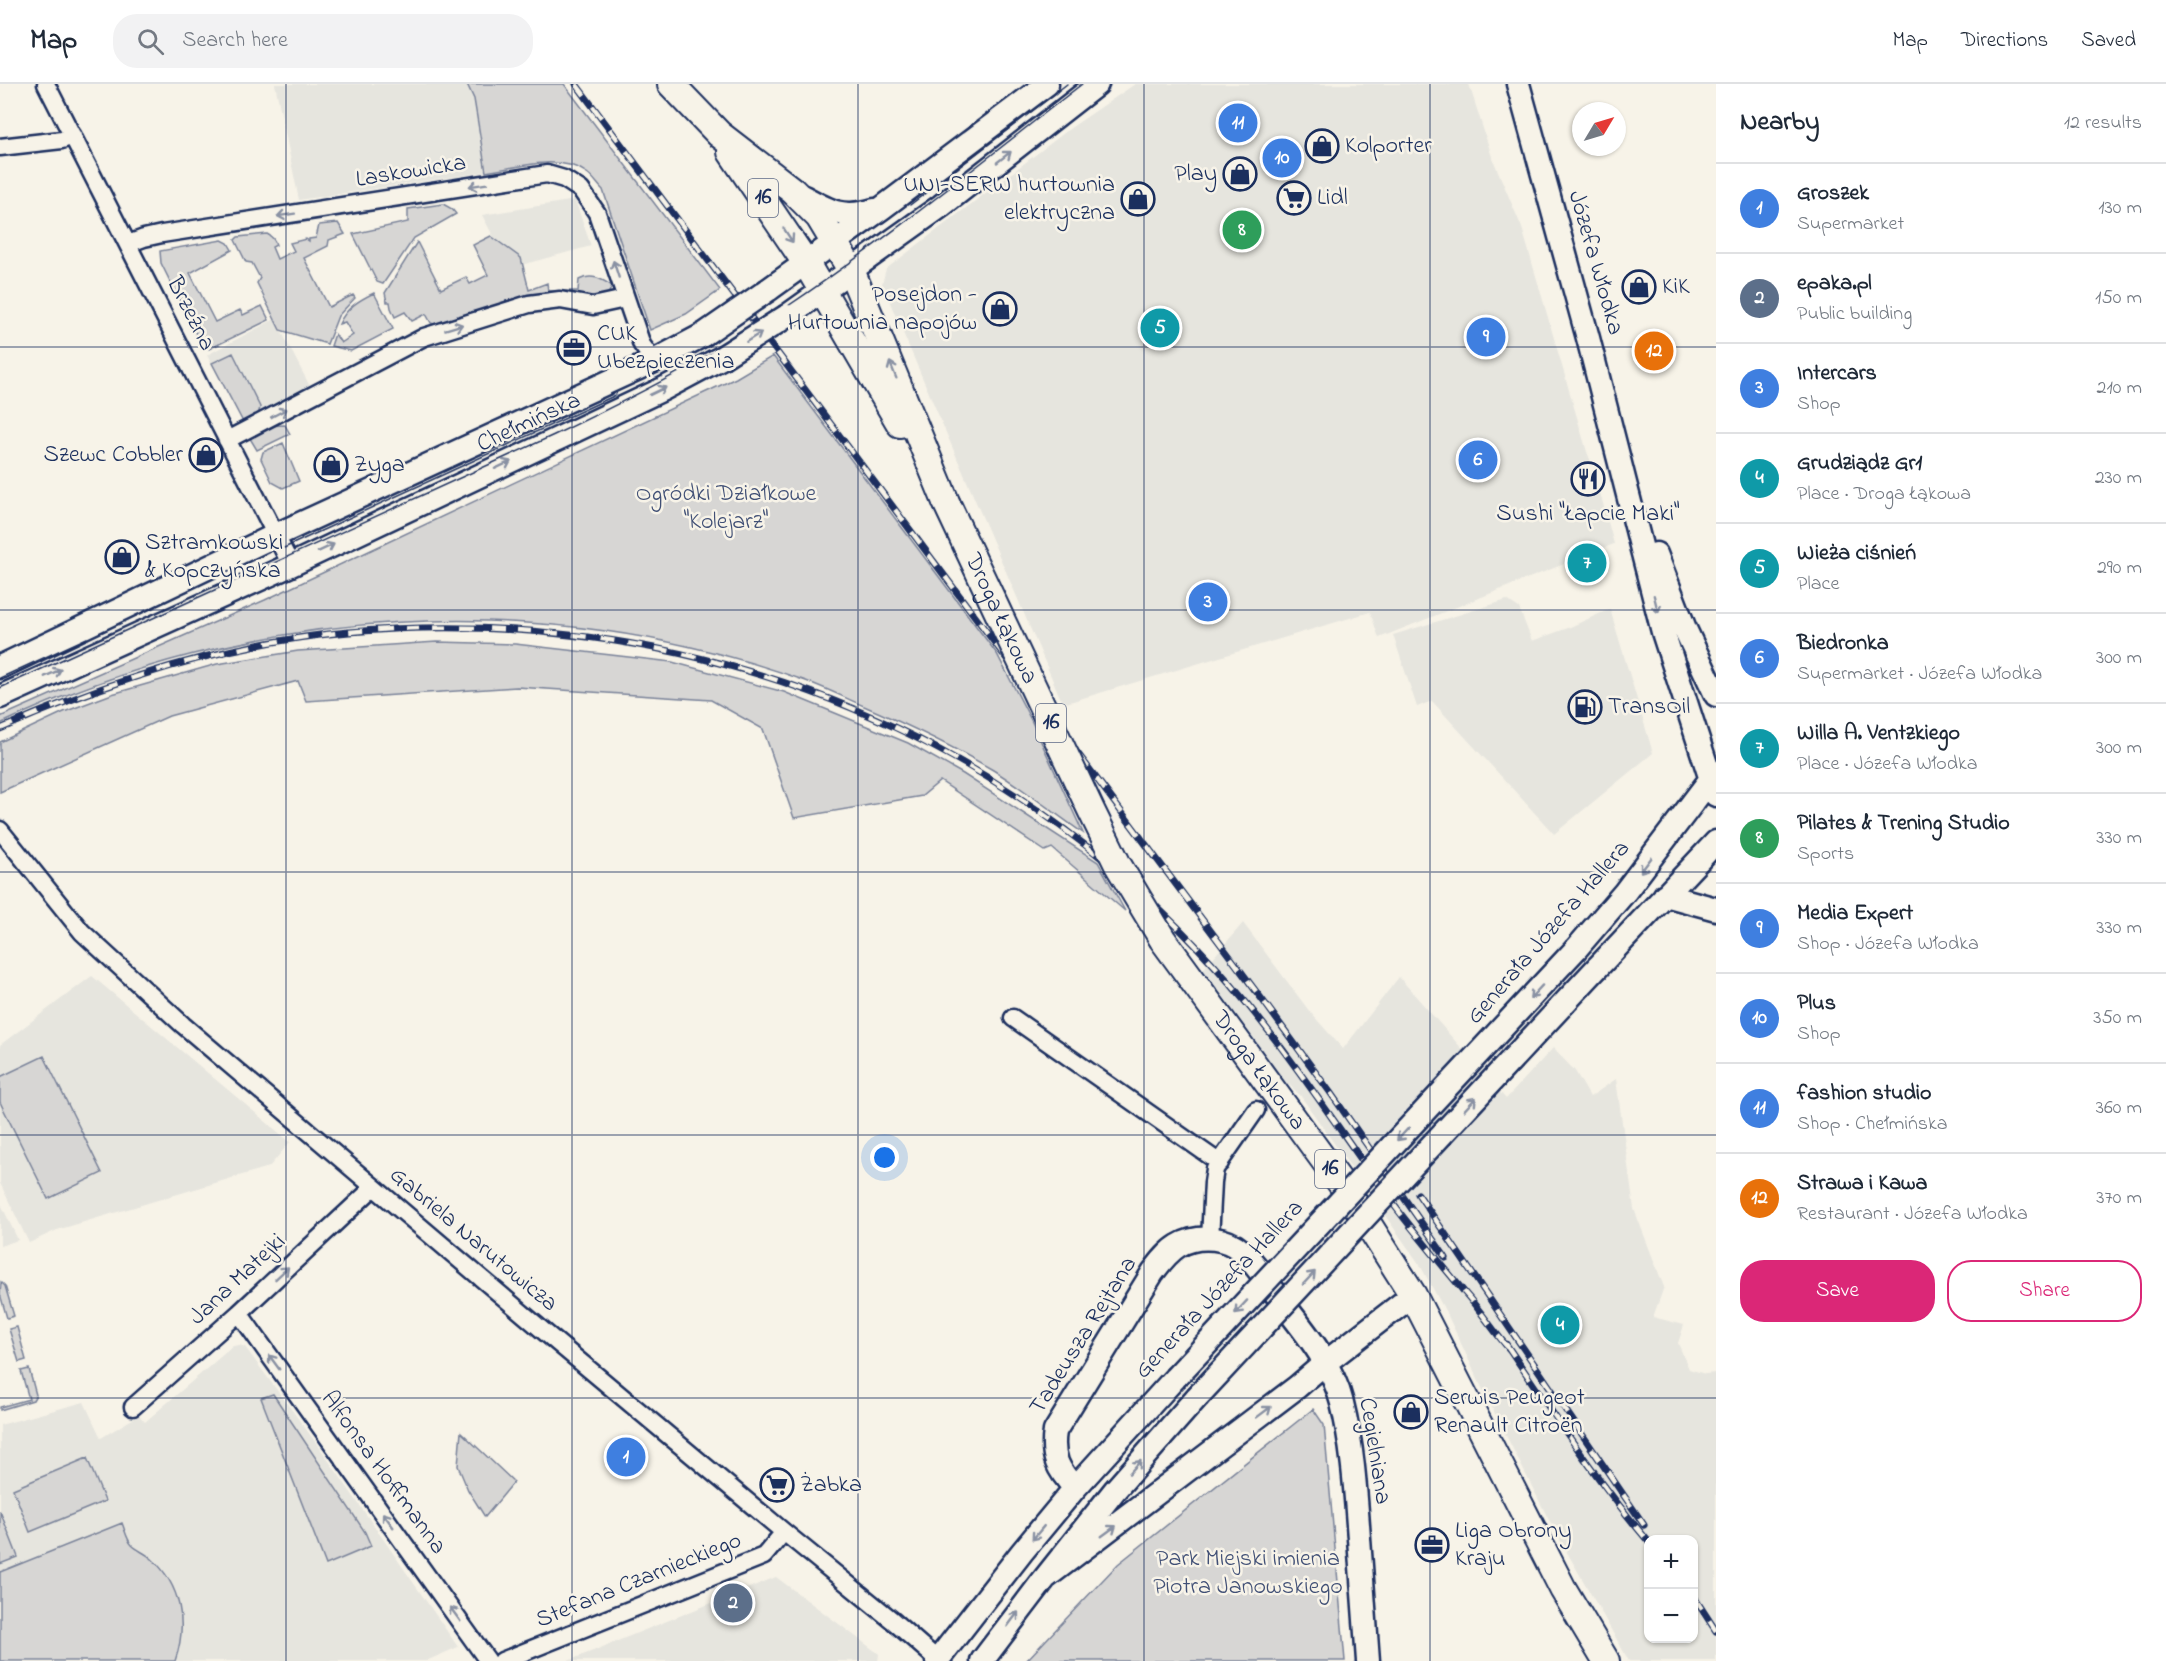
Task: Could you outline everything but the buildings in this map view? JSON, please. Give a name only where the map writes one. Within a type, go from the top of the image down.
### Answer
[{"type":"main road","name":"16","points":[[671,84],[719,134],[793,191],[819,217],[836,242]]},
{"type":"main road","name":"Chełmińska","points":[[0,667],[276,535],[654,361],[703,335],[836,242],[1047,84]]},
{"type":"main road","name":"Chełmińska","points":[[0,697],[291,565],[653,394],[721,358],[787,316],[941,206],[1097,84]]},
{"type":"main road","name":"Józefa Włodka","points":[[1518,84],[1619,457],[1663,632],[1714,782]]},
{"type":"main road","name":"16","points":[[719,134],[823,291]]},
{"type":"main road","name":"Chełmińska","points":[[793,191],[836,214],[851,215],[882,208]]},
{"type":"main road","name":"Droga Łąkowa","points":[[836,242],[851,270],[946,502],[1118,865],[1163,940],[1351,1197],[1413,1295],[1563,1589],[1606,1661]]},
{"type":"main road","name":"Droga Łąkowa","points":[[823,291],[946,502]]},
{"type":"main road","name":"Józefa Włodka","points":[[1619,457],[1685,629],[1712,676],[1716,695]]},
{"type":"main road","name":"Generała Józefa Hallera","points":[[938,1661],[1022,1552],[1075,1488],[1174,1378],[1576,949],[1714,782]]},
{"type":"main road","points":[[982,1661],[1115,1490],[1197,1397],[1716,842]]},
{"type":"main road","points":[[1665,895],[1716,909]]},
{"type":"main road","points":[[1210,1239],[1234,1246],[1248,1259],[1300,1325],[1325,1363]]},
{"type":"main road","name":"Tadeusza Rejtana","points":[[1075,1488],[1060,1472],[1053,1440],[1054,1431],[1164,1258],[1178,1245],[1193,1240],[1210,1239]]},
{"type":"main road","points":[[1045,1578],[1287,1395],[1413,1295]]},
{"type":"main road","name":"Cegielniana","points":[[1325,1363],[1342,1401],[1353,1459],[1368,1661]]},
{"type":"street","name":"Brzeźna","points":[[46,84],[291,565]]},
{"type":"street","points":[[0,147],[54,141],[73,136]]},
{"type":"street","name":"Laskowicka","points":[[128,244],[162,234],[547,174],[564,179],[581,190],[597,213],[642,345],[654,361]]},
{"type":"street","points":[[227,440],[424,337],[529,304],[561,300],[592,306],[625,299]]},
{"type":"street","name":"Gabriela Narutowicza","points":[[0,830],[82,932],[183,1025],[938,1661]]},
{"type":"street","points":[[1013,1018],[1220,1162]]},
{"type":"street","points":[[1210,1239],[1215,1169],[1256,1110]]},
{"type":"street","name":"Jana Matejki","points":[[133,1407],[239,1313],[374,1187]]},
{"type":"street","name":"Alfonsa Hoffmanna","points":[[239,1313],[489,1661]]},
{"type":"street","name":"Stefana Czarnieckiego","points":[[502,1661],[764,1556],[784,1532]]},
{"type":"shaded area","points":[[275,84],[467,84],[474,99],[486,172],[299,200]]},
{"type":"shaded area","points":[[1135,84],[1469,84],[1492,157],[1522,228],[1614,544],[1379,638],[1370,612],[1063,704],[882,284],[886,269],[1072,127]]},
{"type":"shaded area","points":[[575,200],[591,246],[510,268],[482,215]]},
{"type":"shaded area","points":[[275,319],[318,402],[250,436],[207,355]]},
{"type":"shaded area","points":[[1507,600],[1519,608],[1532,641],[1610,609],[1653,753],[1554,834],[1432,701],[1417,707],[1393,635]]},
{"type":"shaded area","points":[[1243,923],[1310,1012],[1343,1049],[1399,977],[1506,1099],[1553,1048],[1575,1071],[1590,1097],[1616,1079],[1634,1209],[1664,1287],[1653,1317],[1684,1325],[1678,1343],[1689,1369],[1705,1374],[1716,1373],[1716,1661],[1629,1661],[1552,1526],[1448,1316],[1420,1265],[1300,1095],[1277,1074],[1200,973]]},
{"type":"shaded area","points":[[92,976],[290,1142],[269,1167],[57,1230],[29,1243],[0,1183],[0,1045]]},
{"type":"shaded area","points":[[0,1202],[18,1240],[0,1246]]},
{"type":"shaded area","points":[[233,1346],[245,1347],[320,1448],[458,1647],[426,1661],[0,1661],[0,1425],[84,1402],[101,1438],[139,1415],[145,1422]]},
{"type":"shaded area","points":[[776,1577],[879,1654],[878,1661],[568,1661]]},
{"type":"green space","points":[[467,84],[564,84],[720,290],[686,314],[650,330],[603,190],[587,173],[564,164],[538,164],[486,172],[474,99]]},
{"type":"green space","points":[[443,204],[456,214],[414,238],[383,284],[377,282],[353,234],[408,222],[408,209]]},
{"type":"green space","points":[[338,223],[345,234],[329,240],[328,246],[304,258],[329,307],[353,295],[355,298],[338,316],[327,344],[280,330],[257,283],[260,278],[252,263],[246,262],[235,240],[238,237],[267,234],[273,238],[276,245],[272,247],[277,259],[294,251],[290,243],[316,238],[319,225]]},
{"type":"green space","points":[[491,236],[521,258],[529,290],[547,283],[548,291],[578,291],[579,280],[588,277],[600,279],[612,286],[604,299],[510,303],[468,313],[439,326],[431,323],[426,314],[412,321],[405,312],[395,317],[385,293],[417,242],[441,289],[466,277],[470,284],[488,275],[473,245]]},
{"type":"green space","points":[[222,240],[228,243],[232,250],[190,273],[215,322],[240,310],[243,315],[262,306],[269,320],[209,349],[202,346],[161,263],[160,251]]},
{"type":"green space","points":[[374,293],[393,329],[351,351],[331,346],[335,334],[341,343],[353,335],[345,322],[339,324],[345,313],[354,305]]},
{"type":"green space","points":[[233,353],[260,407],[258,416],[244,424],[212,363]]},
{"type":"green space","name":"Ogródki Działkowe \"Kolejarz\"","points":[[773,356],[997,654],[1032,722],[1083,833],[1016,785],[977,761],[913,728],[821,687],[707,651],[605,631],[502,621],[399,622],[296,633],[194,654],[95,684],[0,724],[0,717],[265,600],[736,378]]},
{"type":"green space","points":[[285,425],[290,434],[257,450],[248,435],[263,426]]},
{"type":"green space","points":[[283,443],[299,481],[283,488],[272,482],[261,459],[263,452]]},
{"type":"green space","points":[[437,642],[515,644],[672,662],[784,692],[908,743],[963,774],[1098,862],[1125,911],[1052,848],[1045,851],[940,781],[922,796],[794,818],[763,729],[711,700],[517,687],[306,701],[298,681],[169,716],[0,792],[0,742],[64,712],[112,694],[217,664],[298,651]]},
{"type":"green space","points":[[44,1056],[102,1173],[48,1199],[0,1102],[0,1077]]},
{"type":"green space","points":[[1,1282],[5,1286],[14,1316],[7,1318],[0,1294]]},
{"type":"green space","points":[[17,1327],[26,1360],[19,1362],[9,1329]]},
{"type":"green space","points":[[29,1369],[36,1395],[33,1400],[0,1410],[0,1407],[29,1399],[21,1371]]},
{"type":"green space","points":[[273,1394],[365,1532],[371,1546],[326,1565],[261,1398]]},
{"type":"green space","name":"Park Miejski imienia Piotra Janowskiego","points":[[1313,1409],[1324,1425],[1345,1661],[1026,1661],[1118,1564]]},
{"type":"green space","points":[[461,1432],[514,1482],[485,1517],[468,1490],[458,1466]]},
{"type":"green space","points":[[87,1458],[105,1501],[30,1532],[13,1489]]},
{"type":"green space","points":[[0,1511],[18,1557],[0,1564]]},
{"type":"green space","points":[[122,1523],[130,1543],[151,1558],[161,1569],[175,1593],[181,1619],[181,1633],[175,1661],[0,1661],[0,1572]]},
{"type":"tram line","points":[[910,205],[1067,84]]},
{"type":"tram line","points":[[0,688],[554,435],[701,360],[785,308],[861,255],[1082,84]]},
{"type":"tram line","points":[[284,548],[616,395]]},
{"type":"tram line","points":[[0,678],[87,638]]},
{"type":"railway","points":[[576,84],[1264,1002],[1446,1258]]},
{"type":"railway","points":[[0,729],[84,695],[171,666],[260,645],[349,632],[468,628],[585,637],[700,658],[810,692],[916,738],[1017,796],[1111,866],[1198,948],[1247,1004],[1315,1094],[1390,1200],[1510,1350]]},
{"type":"railway","points":[[1418,1194],[1644,1525]]},
{"type":"railway","points":[[1506,1344],[1592,1469],[1644,1536]]},
{"type":"railway","points":[[1698,1603],[1716,1631]]},
{"type":"place","name":"fashion studio","points":[[1238,123]]},
{"type":"place","name":"Kolporter","points":[[1322,146]]},
{"type":"place","name":"Plus","points":[[1282,158]]},
{"type":"place","name":"Play","points":[[1240,174]]},
{"type":"place","name":"Lidl","points":[[1294,198]]},
{"type":"place","name":"UNI-SERW hurtownia elektryczna","points":[[1138,199]]},
{"type":"place","name":"Pilates & Trening Studio","points":[[1242,230]]},
{"type":"place","name":"KiK","points":[[1639,287]]},
{"type":"place","name":"Posejdon - Hurtownia napojów","points":[[1000,309]]},
{"type":"place","name":"Wieża ciśnień","points":[[1160,328]]},
{"type":"place","name":"Media Expert","points":[[1486,337]]},
{"type":"place","name":"CUK Ubezpieczenia","points":[[574,348]]},
{"type":"place","name":"Strawa i Kawa","points":[[1654,351]]},
{"type":"place","name":"Szewc Cobbler","points":[[206,455]]},
{"type":"place","name":"Biedronka","points":[[1478,460]]},
{"type":"place","name":"Zyga","points":[[331,465]]},
{"type":"place","name":"Sushi \"Łapcie Maki\"","points":[[1588,479]]},
{"type":"place","name":"Sztramkowski & Kopczyńska","points":[[122,557]]},
{"type":"place","name":"Willa A. Ventzkiego","points":[[1587,563]]},
{"type":"place","name":"Intercars","points":[[1208,602]]},
{"type":"place","name":"TransOil","points":[[1585,707]]},
{"type":"place","name":"Grudziądz Gr1","points":[[1560,1325]]},
{"type":"place","name":"Serwis Peugeot Renault Citroën","points":[[1411,1412]]},
{"type":"place","name":"Groszek","points":[[626,1457]]},
{"type":"place","name":"Żabka","points":[[777,1485]]},
{"type":"place","name":"Liga Obrony Kraju","points":[[1432,1545]]},
{"type":"place","name":"epaka.pl","points":[[733,1603]]}]
